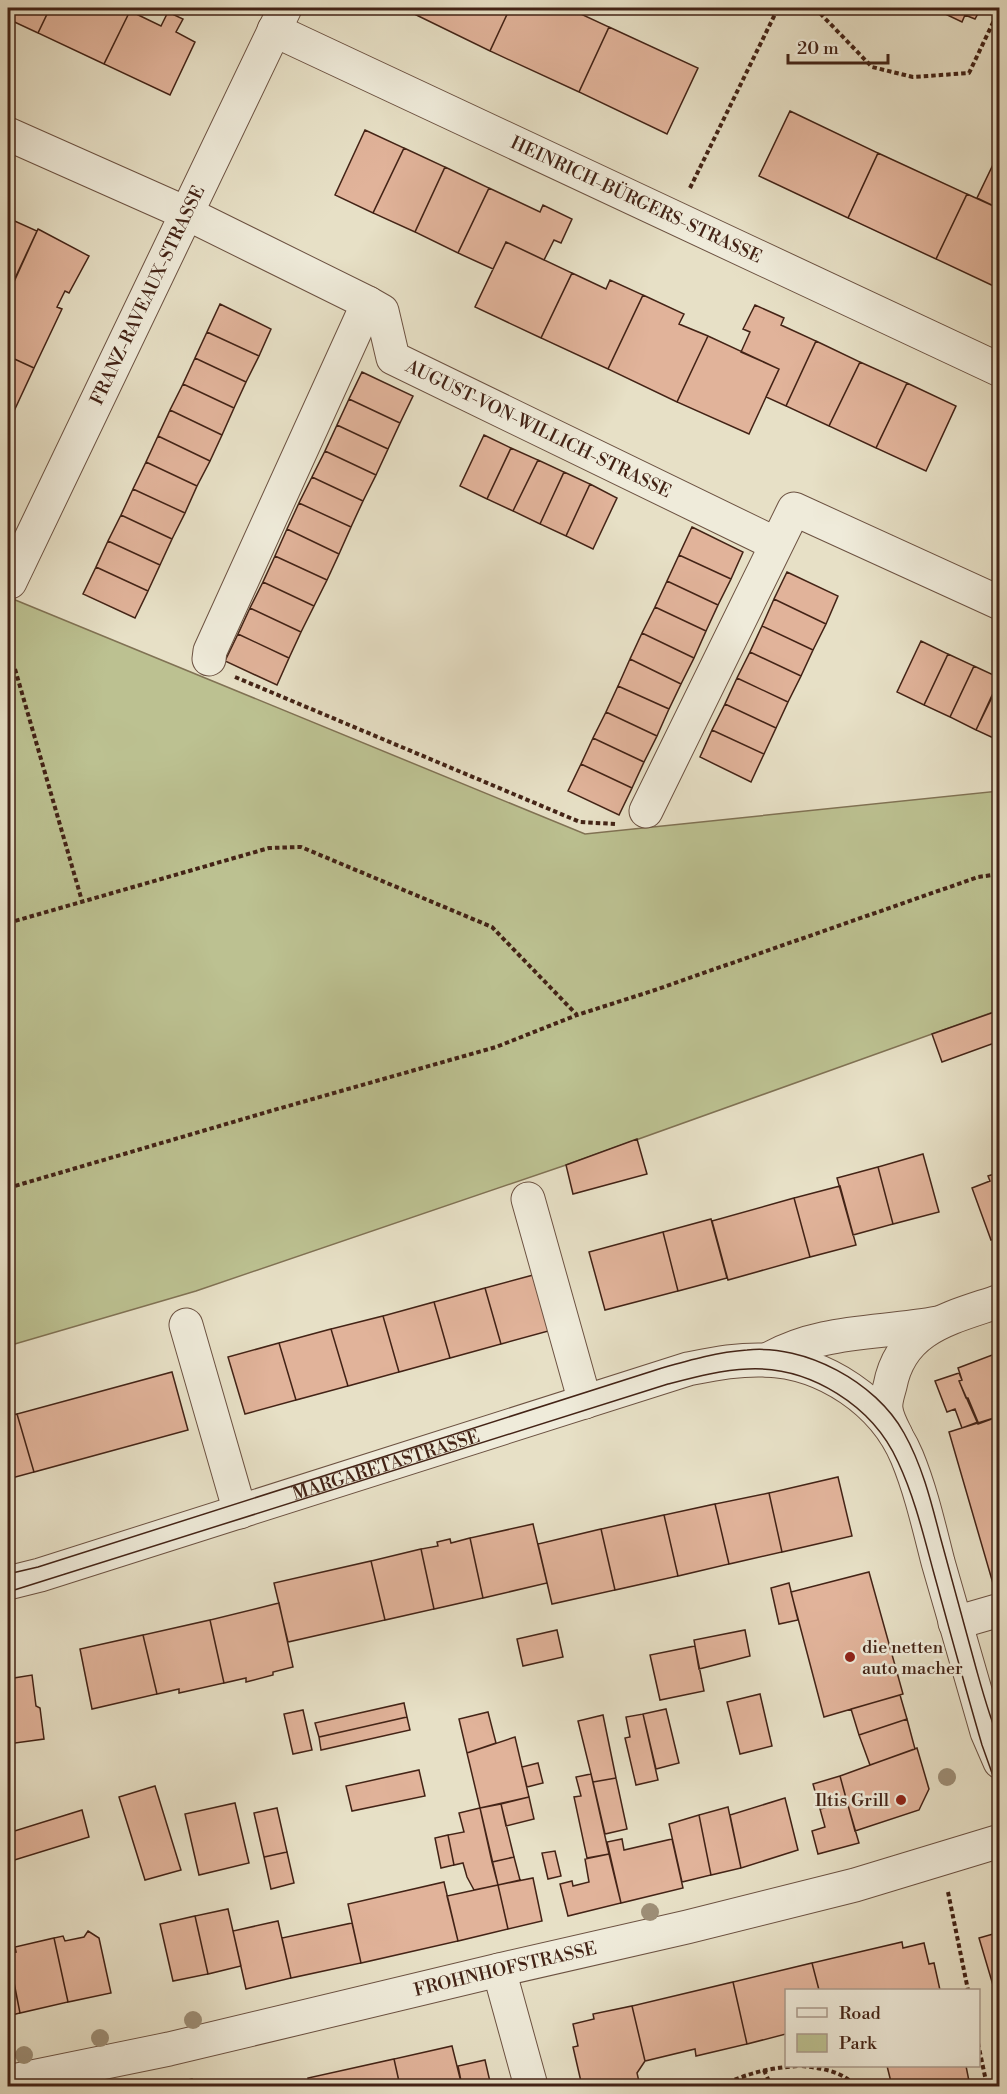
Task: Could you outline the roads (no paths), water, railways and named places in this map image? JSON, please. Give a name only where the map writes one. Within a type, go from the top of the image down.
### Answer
[{"type":"street","name":"FRANZ-RAVEAUX-STRASSE","points":[[10,582],[188,214],[279,19]]},
{"type":"street","name":"HEINRICH-BÜRGERS-STRASSE","points":[[279,19],[675,218],[999,370]]},
{"type":"street","points":[[8,134],[188,214],[375,307],[210,651],[209,659]]},
{"type":"street","name":"AUGUST-VON-WILLICH-STRASSE","points":[[375,307],[393,358],[777,544]]},
{"type":"street","points":[[646,811],[794,509],[999,603]]},
{"type":"street","points":[[528,1199],[585,1402]]},
{"type":"street","name":"MARGARETASTRASSE","points":[[999,1301],[938,1323],[919,1334],[908,1346],[892,1375],[885,1408],[907,1457],[923,1506],[987,1732],[999,1762]]},
{"type":"street","name":"MARGARETASTRASSE","points":[[767,1360],[782,1351],[832,1336],[938,1323]]},
{"type":"street","points":[[186,1325],[240,1512]]},
{"type":"street","name":"MARGARETASTRASSE","points":[[8,1583],[40,1575],[688,1369],[731,1361],[767,1360],[823,1373],[847,1385],[878,1413],[896,1435]]},
{"type":"street","points":[[955,1623],[999,1610]]},
{"type":"street","name":"FROHNHOFSTRASSE","points":[[8,2082],[169,2049],[687,1927],[797,1900],[999,1841]]},
{"type":"street","points":[[499,1970],[531,2086]]},
{"type":"tram line","points":[[8,1574],[38,1567],[673,1365],[736,1351],[769,1350],[792,1353],[837,1370],[857,1383],[892,1415],[904,1433],[925,1483],[981,1687],[1000,1742]]},
{"type":"tram line","points":[[8,1592],[668,1384],[698,1376],[748,1369],[794,1374],[837,1393],[856,1407],[873,1423],[898,1462],[922,1529],[982,1745],[992,1773],[1000,1786]]},
{"type":"place","name":"die netten auto macher","points":[[850,1657]]},
{"type":"place","name":"Iltis Grill","points":[[901,1800]]}]
